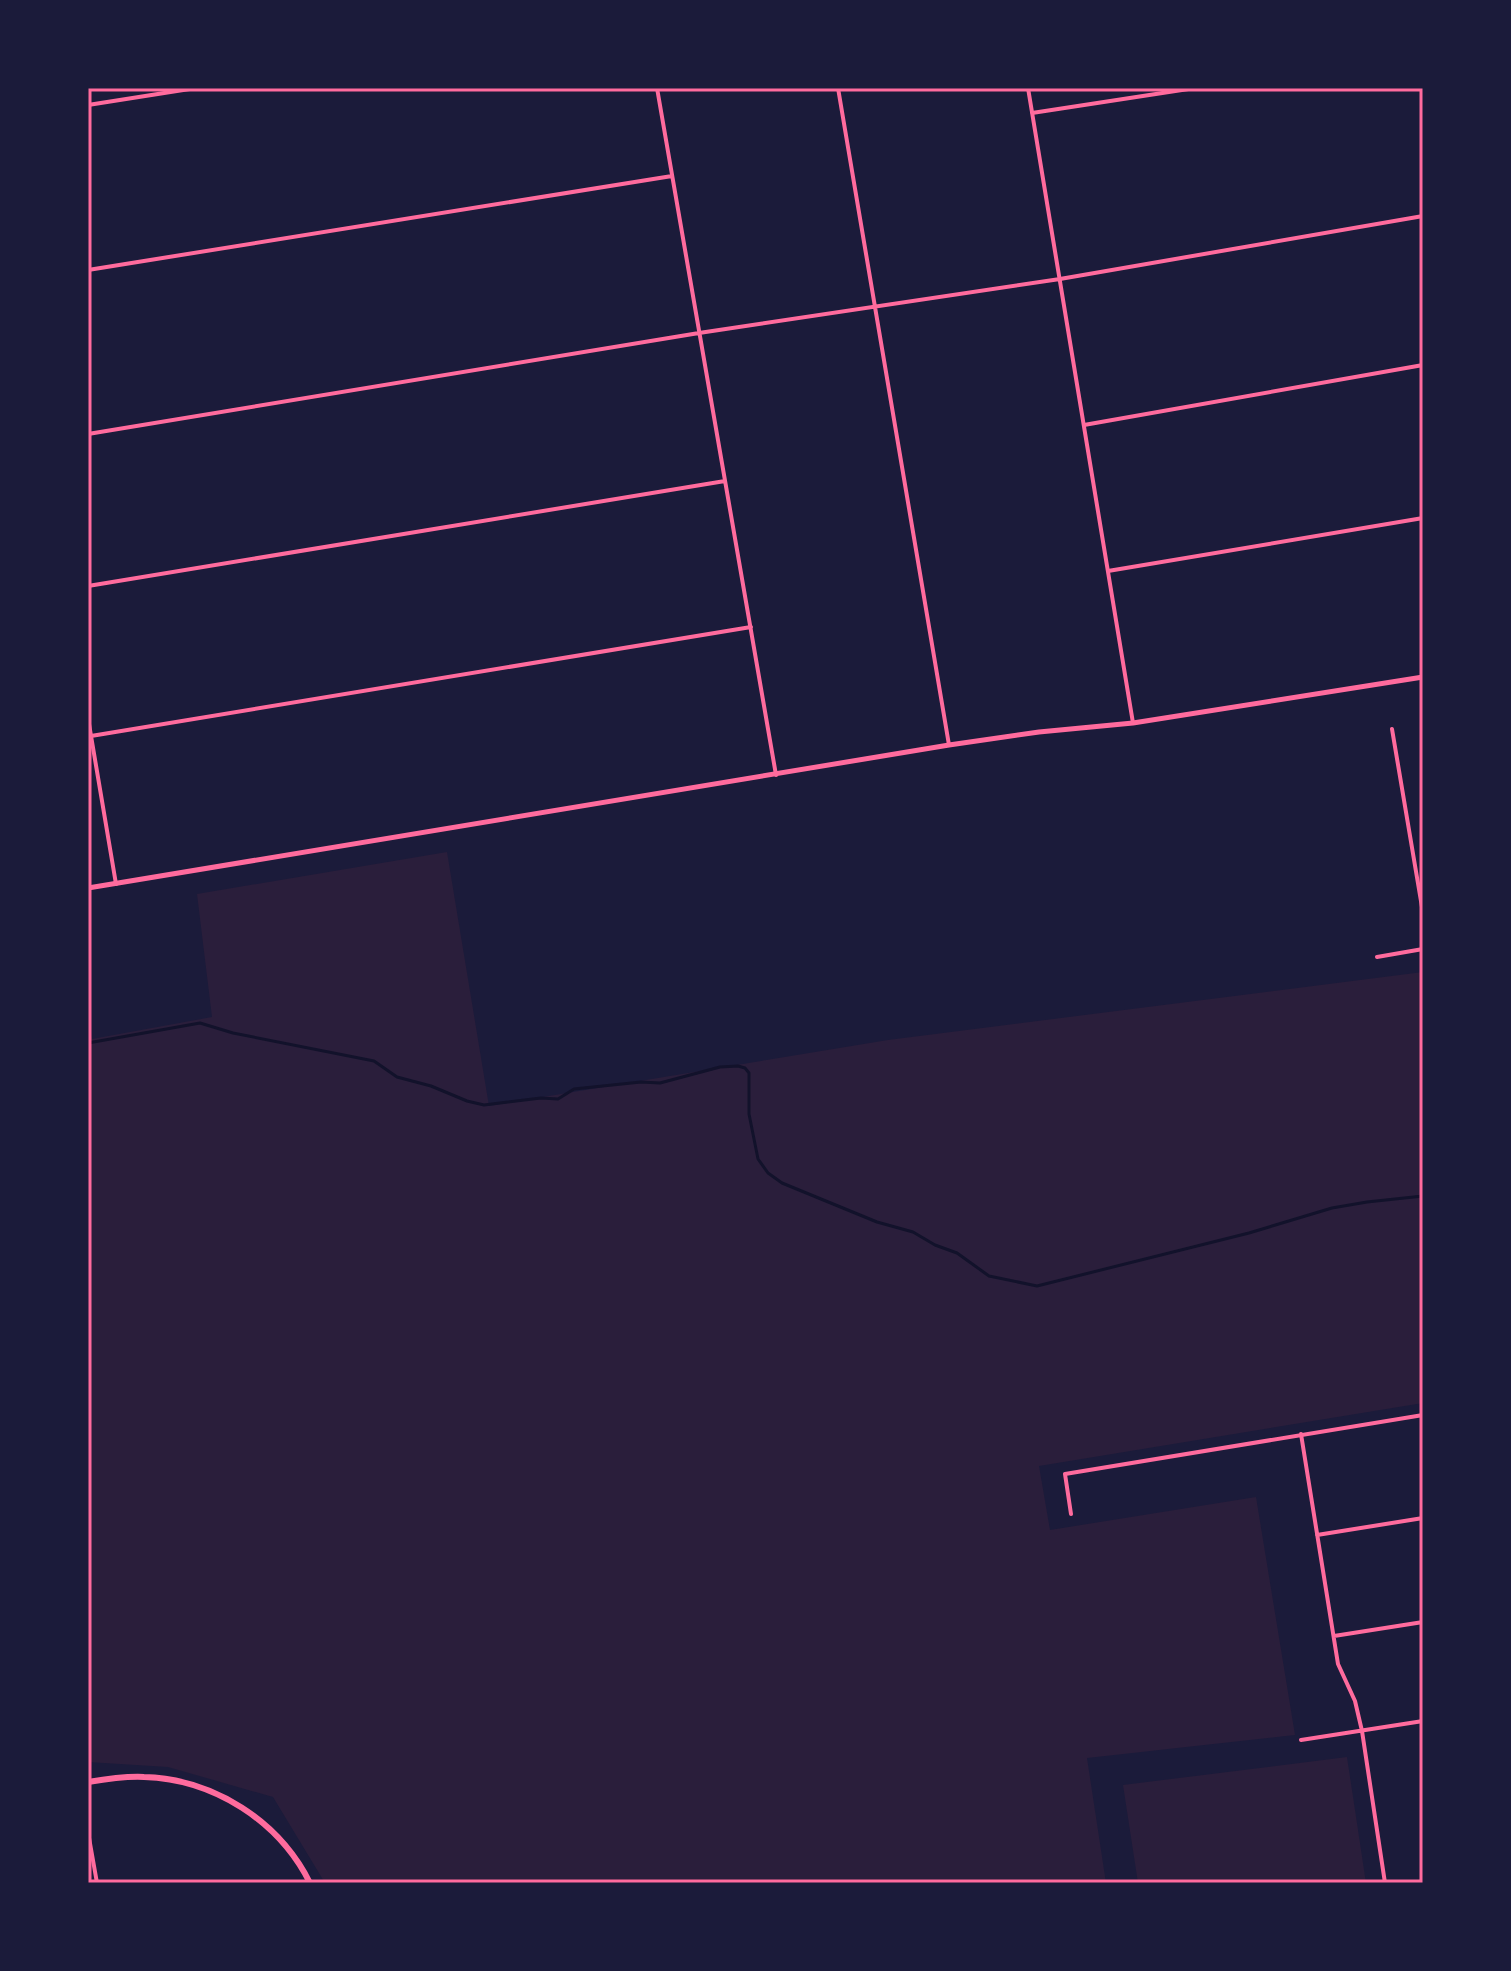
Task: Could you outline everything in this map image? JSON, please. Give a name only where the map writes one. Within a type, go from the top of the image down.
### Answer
[{"type":"main road","points":[[88,1782],[155,1778],[221,1795],[243,1807],[273,1832],[296,1858],[310,1883]]},
{"type":"street","points":[[88,105],[196,88]]},
{"type":"street","points":[[657,88],[776,775]]},
{"type":"street","points":[[838,88],[949,745]]},
{"type":"street","points":[[1028,88],[1133,723]]},
{"type":"street","points":[[1032,113],[1195,88]]},
{"type":"street","points":[[88,270],[672,176]]},
{"type":"street","points":[[88,434],[699,333],[1060,279],[1423,216]]},
{"type":"street","points":[[1084,425],[1423,365]]},
{"type":"street","points":[[88,586],[725,481]]},
{"type":"street","points":[[1108,571],[1423,518]]},
{"type":"street","points":[[91,736],[751,627]]},
{"type":"street","points":[[88,888],[949,745],[1133,723],[1423,677]]},
{"type":"street","points":[[88,718],[116,884]]},
{"type":"street","points":[[1392,729],[1423,913]]},
{"type":"street","points":[[1377,957],[1423,949]]},
{"type":"street","points":[[1071,1514],[1065,1474],[1423,1415]]},
{"type":"street","points":[[1301,1434],[1338,1664],[1355,1701],[1362,1731],[1385,1883]]},
{"type":"street","points":[[1317,1535],[1423,1518]]},
{"type":"street","points":[[1334,1636],[1423,1622]]},
{"type":"street","points":[[1301,1740],[1423,1721]]},
{"type":"street","points":[[88,1832],[97,1883]]},
{"type":"shaded area","points":[[447,852],[489,1106],[888,1040],[1423,972],[1423,1403],[1039,1466],[1050,1530],[1256,1497],[1295,1735],[1087,1758],[1106,1883],[325,1883],[273,1797],[168,1767],[88,1762],[88,1022],[92,1039],[212,1017],[197,894]]},
{"type":"shaded area","points":[[1347,1757],[1366,1883],[1138,1883],[1123,1785]]},
{"type":"waterway","points":[[88,1043],[200,1023],[233,1033],[374,1061],[397,1077],[484,1105],[558,1099],[574,1089],[660,1083],[720,1067],[738,1066],[749,1073],[749,1114],[758,1159],[768,1173],[782,1183],[877,1222],[913,1232],[957,1253],[989,1276],[1037,1286],[1249,1233],[1332,1208],[1423,1196]]}]
